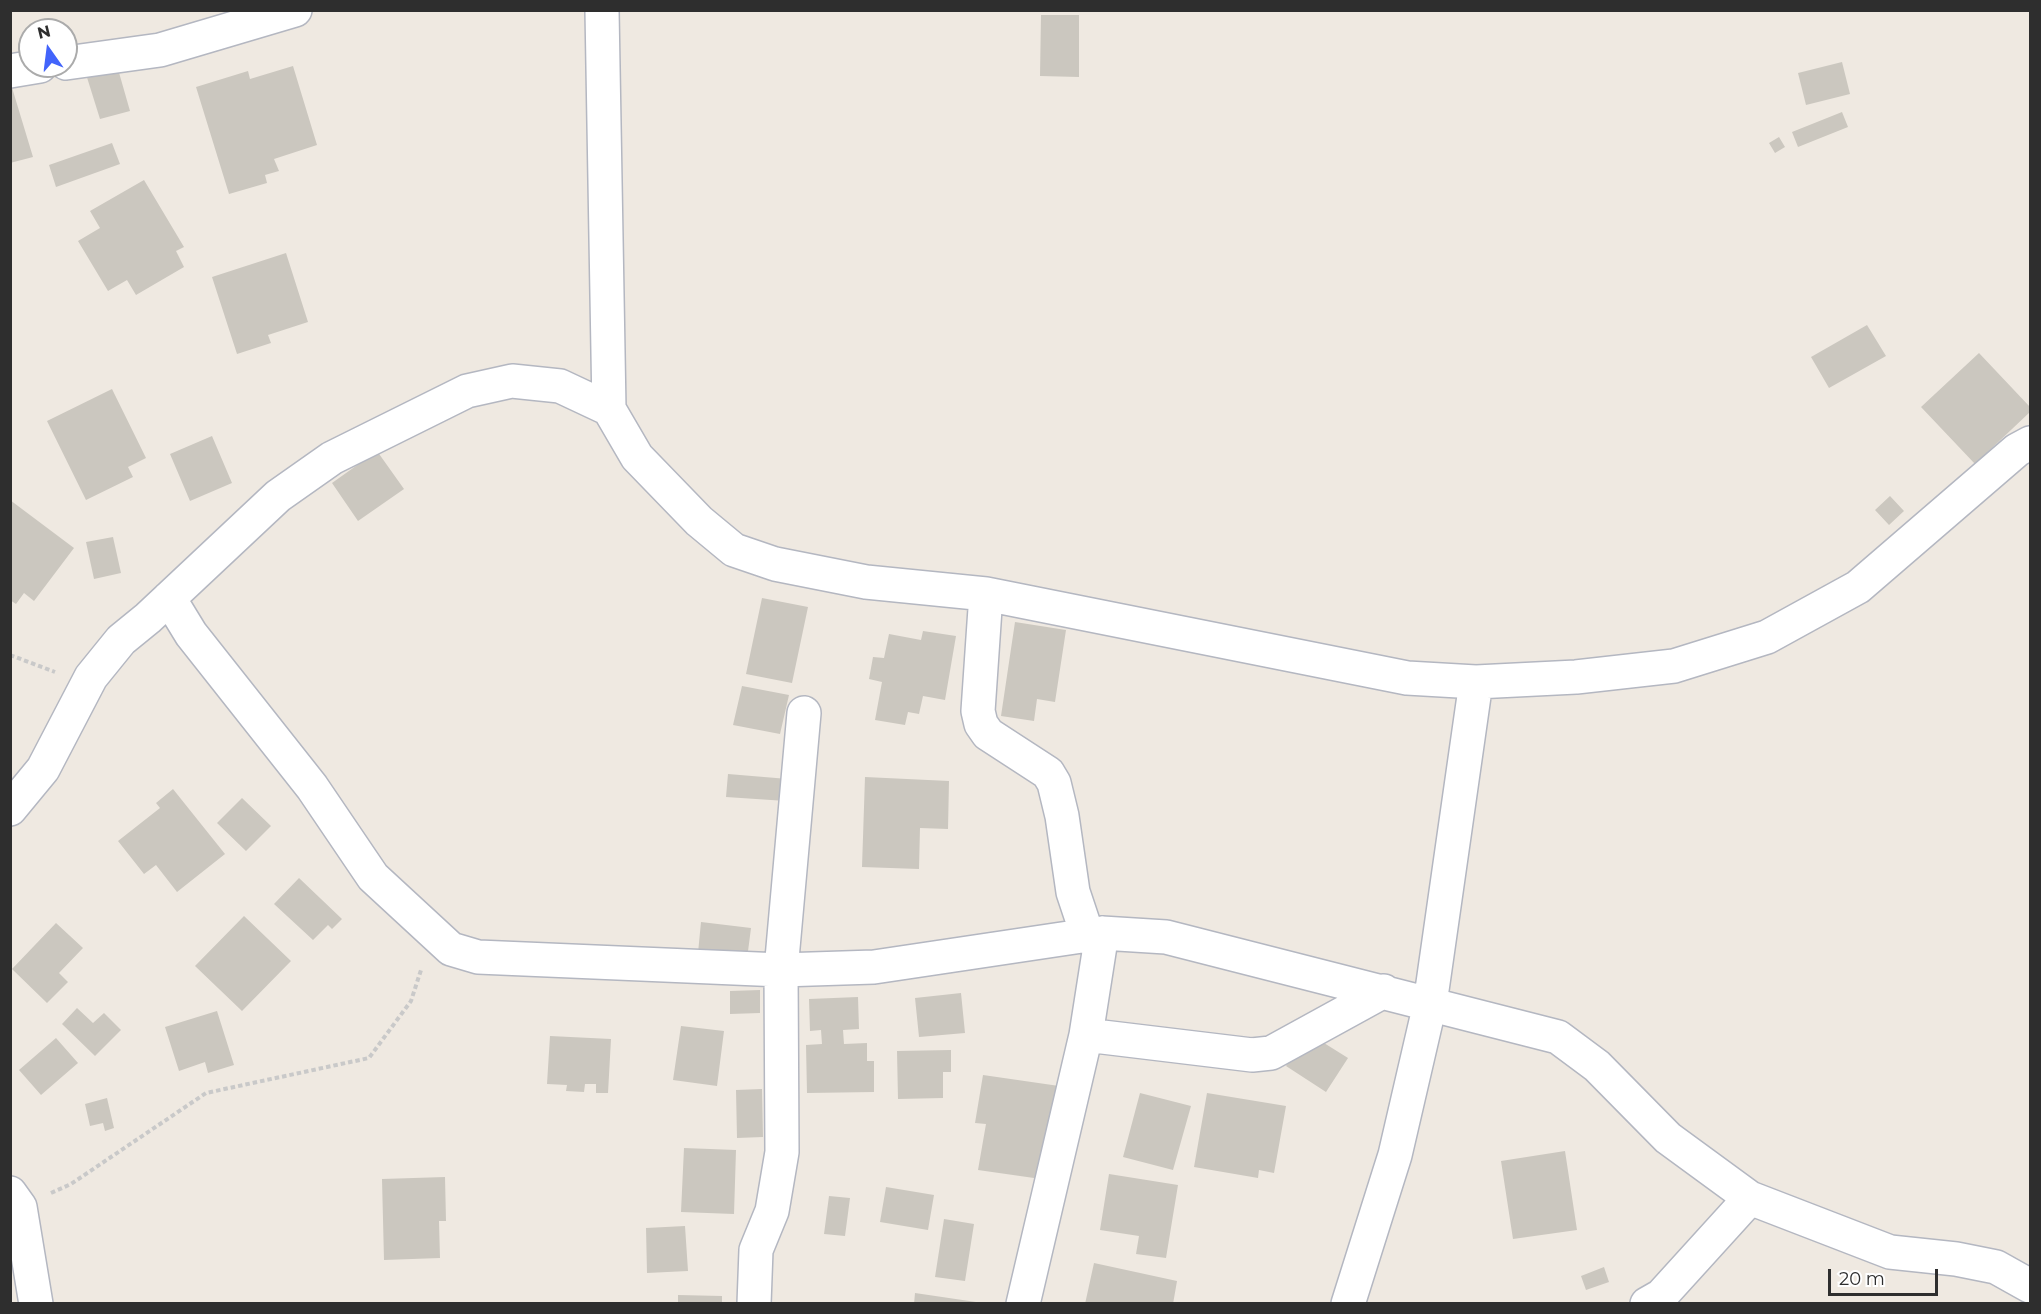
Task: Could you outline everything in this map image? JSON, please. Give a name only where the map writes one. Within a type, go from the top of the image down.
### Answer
[{"type":"street","points":[[78,61],[160,50],[295,10]]},
{"type":"street","points":[[602,10],[609,409],[637,457],[699,521],[734,550],[775,564],[866,582],[986,594],[1287,652],[1407,678],[1476,682],[1576,677],[1674,666],[1767,637],[1858,586],[2017,450],[2031,443]]},
{"type":"street","points":[[10,809],[43,770],[92,677],[121,640],[278,496],[314,470],[332,458],[467,391],[512,381],[560,386],[609,409]]},
{"type":"street","points":[[986,594],[978,711],[981,724],[988,734],[1048,773],[1054,783],[1062,816],[1073,892],[1095,934],[1086,1035],[1023,1304]]},
{"type":"street","points":[[169,598],[191,633],[312,787],[373,877],[451,949],[478,957],[781,970],[874,967],[1095,934],[1166,937],[1558,1037],[1597,1066],[1668,1138],[1750,1198],[1890,1252],[1956,1259],[1996,1267],[2031,1286]]},
{"type":"street","points":[[1348,1304],[1395,1155],[1430,1004],[1476,682]]},
{"type":"street","points":[[754,1304],[756,1250],[772,1211],[782,1152],[781,970],[804,713]]},
{"type":"street","points":[[1086,1035],[1252,1055],[1271,1053],[1384,991]]},
{"type":"street","points":[[1647,1304],[1661,1296],[1750,1198]]},
{"type":"street","points":[[15,1200],[36,1304]]},
{"type":"path","points":[[10,656],[50,671],[92,677]]},
{"type":"path","points":[[15,1200],[71,1184],[206,1093],[369,1058],[411,1001],[433,932]]},
{"type":"building","points":[[1041,15],[1079,15],[1079,77],[1040,76]]},
{"type":"building","points":[[116,62],[130,111],[100,119],[85,71]]},
{"type":"building","points":[[1842,62],[1850,94],[1806,105],[1798,73]]},
{"type":"building","points":[[293,66],[317,145],[274,159],[279,171],[265,175],[267,183],[229,194],[196,87],[248,71],[250,79]]},
{"type":"building","points":[[10,81],[33,157],[10,163]]},
{"type":"building","points":[[1842,112],[1848,127],[1798,147],[1792,132]]},
{"type":"building","points":[[1779,137],[1785,147],[1775,153],[1769,143]]},
{"type":"building","points":[[112,143],[120,164],[56,187],[49,165]]},
{"type":"building","points":[[144,180],[184,247],[176,251],[184,267],[136,295],[127,280],[108,291],[78,241],[100,228],[90,211]]},
{"type":"building","points":[[286,253],[308,322],[268,335],[271,343],[237,354],[212,277]]},
{"type":"building","points":[[1867,325],[1886,356],[1829,388],[1811,357]]},
{"type":"building","points":[[1979,353],[2030,407],[2030,412],[1975,464],[1921,407]]},
{"type":"building","points":[[112,389],[146,458],[128,467],[133,477],[86,500],[47,421]]},
{"type":"building","points":[[212,436],[232,483],[190,501],[170,454]]},
{"type":"building","points":[[377,451],[404,489],[358,521],[332,483]]},
{"type":"building","points":[[1890,496],[1904,511],[1889,525],[1875,510]]},
{"type":"building","points":[[10,500],[74,548],[34,601],[24,593],[16,604],[10,600]]},
{"type":"building","points":[[113,537],[121,573],[94,579],[86,542]]},
{"type":"building","points":[[762,598],[808,607],[792,683],[746,674]]},
{"type":"building","points":[[1015,622],[1066,630],[1055,702],[1037,699],[1034,721],[1001,716]]},
{"type":"building","points":[[923,631],[956,636],[945,700],[923,696],[919,714],[908,712],[905,725],[875,720],[882,682],[869,679],[873,657],[884,658],[889,634],[921,640]]},
{"type":"building","points":[[742,686],[789,695],[780,734],[733,725]]},
{"type":"building","points":[[728,774],[788,779],[786,801],[726,797]]},
{"type":"building","points":[[865,777],[949,781],[948,829],[920,828],[919,869],[862,867]]},
{"type":"building","points":[[173,789],[225,854],[177,892],[156,865],[144,874],[118,841],[160,808],[156,803]]},
{"type":"building","points":[[242,798],[271,826],[246,851],[217,823]]},
{"type":"building","points":[[299,878],[342,919],[332,929],[328,925],[313,940],[274,904]]},
{"type":"building","points":[[244,916],[291,961],[242,1011],[195,966]]},
{"type":"building","points":[[701,922],[751,928],[747,959],[698,953]]},
{"type":"building","points":[[56,923],[83,948],[59,973],[68,982],[47,1003],[12,969]]},
{"type":"building","points":[[760,990],[760,1013],[730,1014],[730,991]]},
{"type":"building","points":[[961,993],[965,1033],[919,1037],[915,998]]},
{"type":"building","points":[[858,997],[859,1029],[843,1030],[844,1044],[867,1043],[867,1061],[874,1061],[874,1092],[807,1093],[806,1045],[822,1044],[821,1030],[810,1031],[809,999]]},
{"type":"building","points":[[77,1008],[93,1023],[104,1013],[121,1030],[95,1056],[62,1024]]},
{"type":"building","points":[[217,1011],[234,1065],[208,1073],[205,1062],[179,1071],[165,1027]]},
{"type":"building","points":[[681,1026],[724,1031],[717,1086],[673,1080]]},
{"type":"building","points":[[1308,1033],[1348,1058],[1326,1092],[1286,1066]]},
{"type":"building","points":[[550,1036],[611,1039],[608,1093],[596,1093],[596,1084],[585,1084],[584,1092],[566,1091],[567,1085],[547,1084]]},
{"type":"building","points":[[56,1038],[78,1063],[41,1095],[19,1070]]},
{"type":"building","points":[[951,1050],[951,1072],[943,1072],[943,1098],[898,1099],[897,1051]]},
{"type":"building","points":[[983,1075],[1066,1087],[1041,1179],[978,1170],[986,1124],[975,1123]]},
{"type":"building","points":[[762,1089],[763,1137],[737,1138],[736,1090]]},
{"type":"building","points":[[1140,1093],[1191,1106],[1173,1170],[1123,1157]]},
{"type":"building","points":[[1207,1093],[1286,1106],[1274,1173],[1259,1170],[1258,1178],[1194,1167]]},
{"type":"building","points":[[107,1098],[114,1128],[105,1131],[103,1123],[90,1126],[85,1104]]},
{"type":"building","points":[[684,1148],[736,1150],[734,1214],[681,1212]]},
{"type":"building","points":[[1565,1151],[1577,1230],[1513,1239],[1501,1161]]},
{"type":"building","points":[[1109,1174],[1178,1185],[1166,1258],[1136,1254],[1139,1236],[1100,1230]]},
{"type":"building","points":[[445,1177],[446,1221],[439,1221],[440,1258],[384,1260],[382,1179]]},
{"type":"building","points":[[886,1187],[934,1195],[928,1230],[880,1222]]},
{"type":"building","points":[[829,1196],[850,1198],[845,1236],[824,1234]]},
{"type":"building","points":[[944,1219],[974,1224],[965,1281],[935,1277]]},
{"type":"building","points":[[685,1226],[688,1271],[647,1273],[646,1228]]},
{"type":"building","points":[[1094,1263],[1177,1281],[1173,1304],[1085,1304]]},
{"type":"building","points":[[1604,1267],[1609,1282],[1586,1290],[1581,1276]]},
{"type":"building","points":[[915,1293],[976,1302],[976,1304],[914,1304]]},
{"type":"building","points":[[678,1295],[722,1296],[722,1304],[678,1304]]}]
